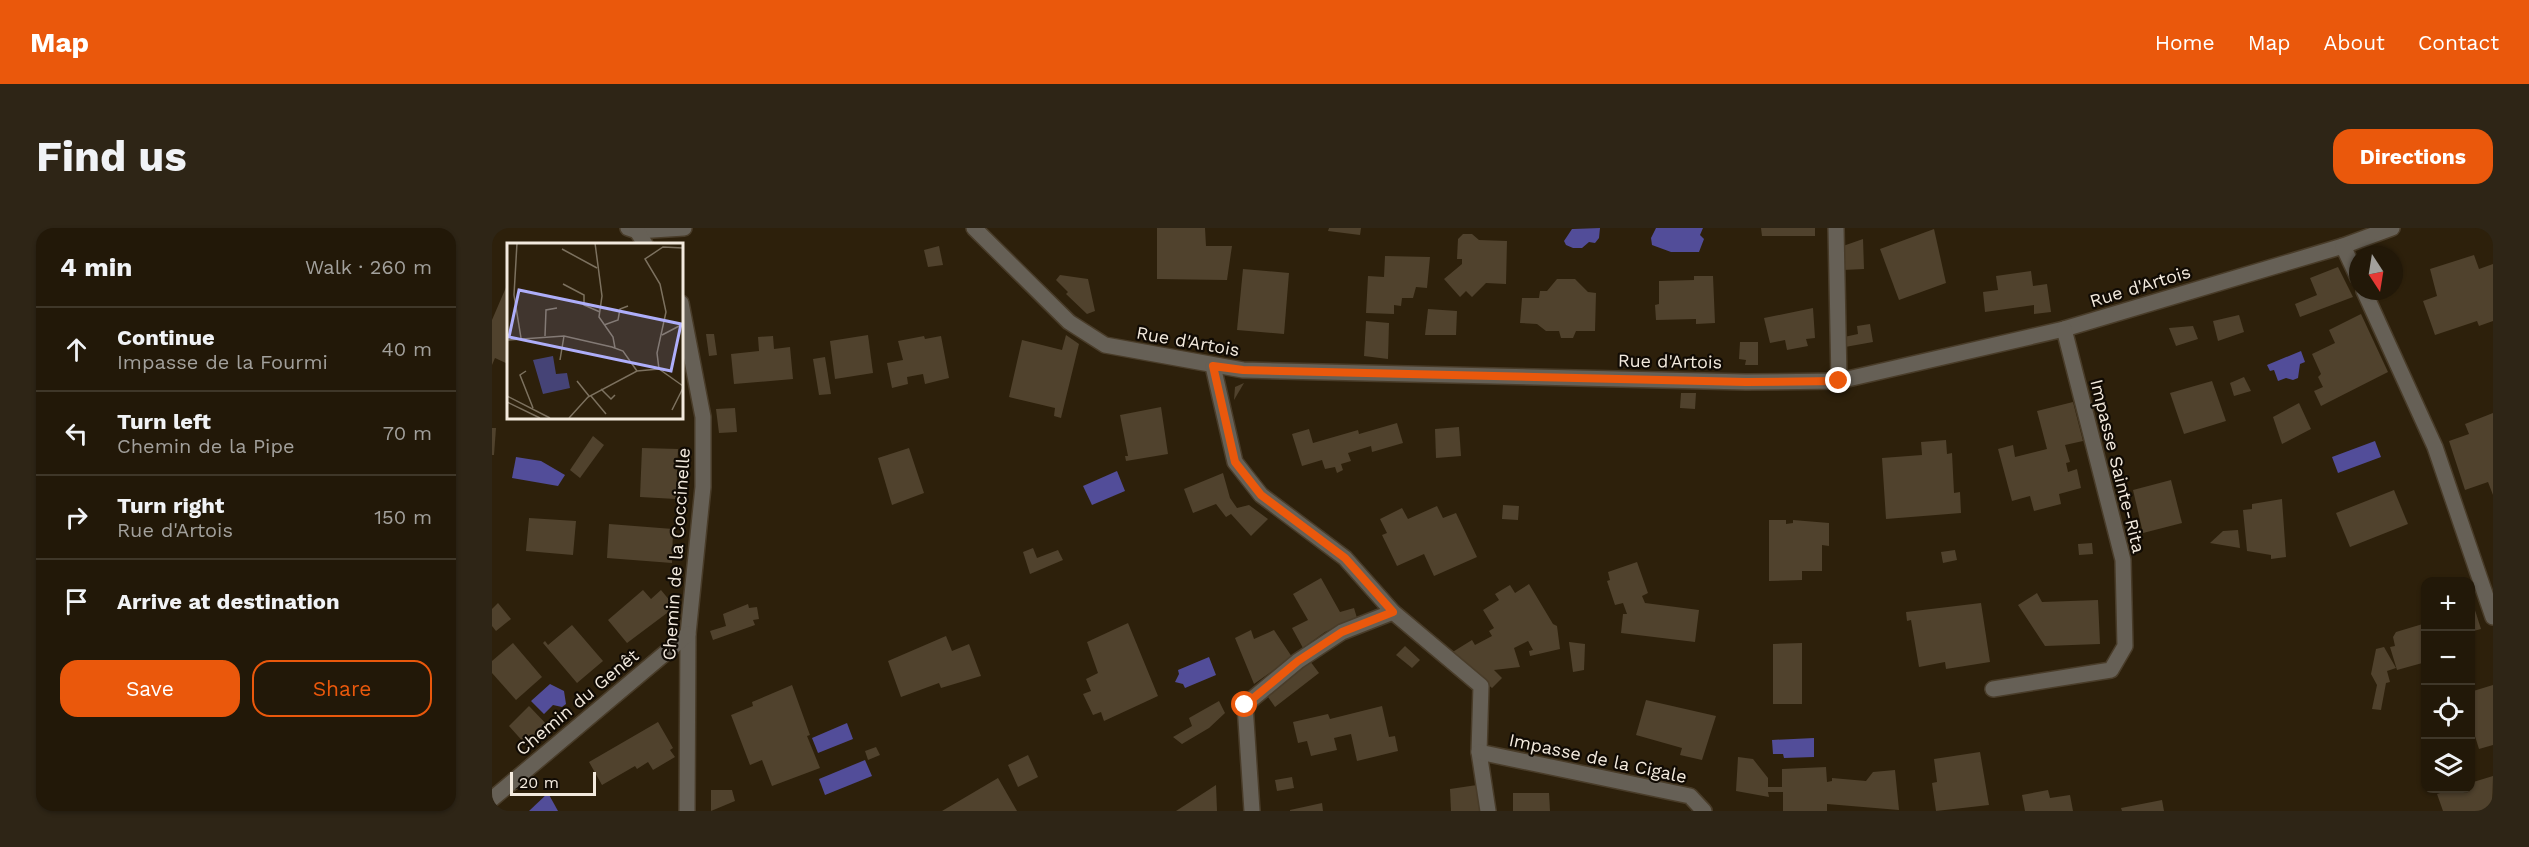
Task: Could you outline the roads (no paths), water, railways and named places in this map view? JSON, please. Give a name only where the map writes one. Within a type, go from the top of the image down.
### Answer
[{"type":"street","points":[[637,235],[684,228]]},
{"type":"street","name":"Rue d'Artois","points":[[974,228],[1069,322],[1105,345],[1213,366],[1278,371],[1734,382],[1839,381],[2064,329],[2343,246],[2392,228]]},
{"type":"street","points":[[1836,228],[1839,381]]},
{"type":"street","points":[[2343,246],[2349,259]]},
{"type":"street","points":[[2368,300],[2435,447],[2493,617]]},
{"type":"street","name":"Chemin de la Coccinelle","points":[[682,308],[703,417],[703,487],[688,634],[687,811]]},
{"type":"street","name":"Impasse Sainte-Rita","points":[[1993,689],[2110,670],[2125,646],[2123,560],[2064,329]]},
{"type":"street","points":[[1213,366],[1235,462],[1261,495],[1345,558],[1393,612],[1481,686],[1479,752],[1488,811]]},
{"type":"street","points":[[1252,811],[1245,705],[1298,661],[1342,632],[1393,612]]},
{"type":"street","name":"Chemin du Genêt","points":[[492,799],[688,634]]},
{"type":"street","name":"Impasse de la Cigale","points":[[1479,752],[1690,796],[1704,811]]}]
